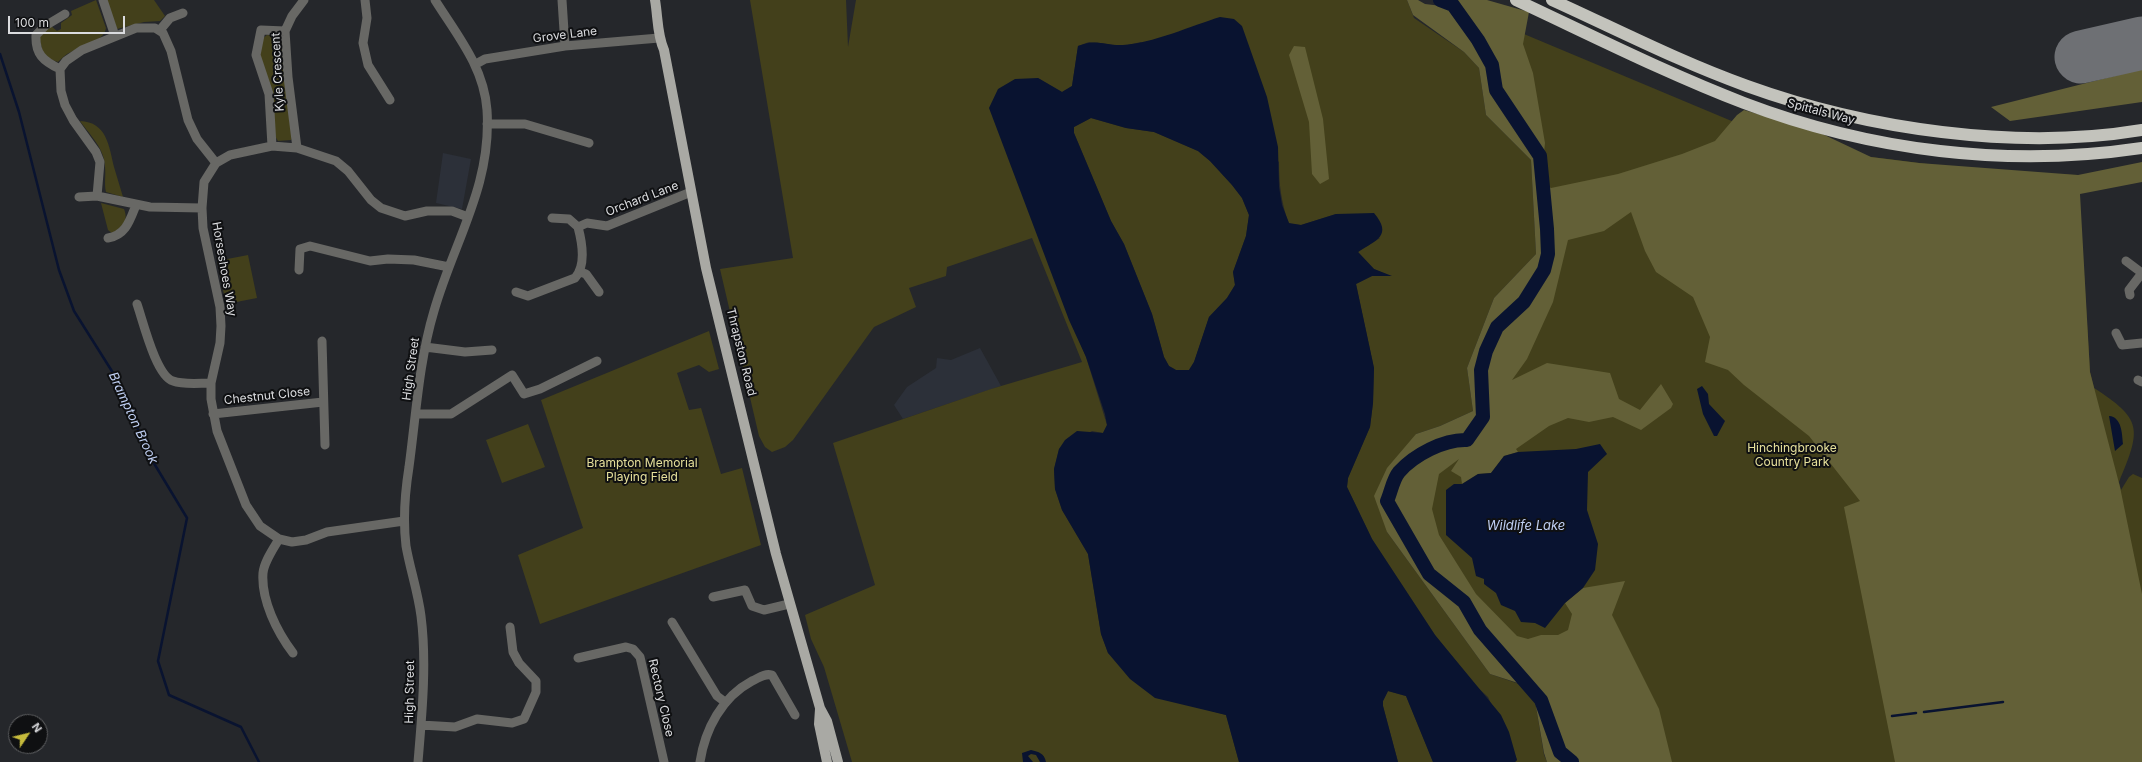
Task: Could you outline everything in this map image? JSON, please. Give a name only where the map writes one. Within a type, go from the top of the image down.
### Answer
[{"type":"highway","name":"Spittals Way","points":[[1516,0],[1737,100],[1774,113],[1852,135],[1919,148],[1964,154],[2004,156],[2075,155],[2142,148]]},
{"type":"highway","name":"Spittals Way","points":[[1552,0],[1746,86],[1809,106],[1856,118],[1924,130],[2019,137],[2073,136],[2142,130]]},
{"type":"main road","name":"Thrapston Road","points":[[655,0],[659,22],[659,38],[664,50],[706,268],[790,604],[820,708],[827,721],[838,762]]},
{"type":"main road","name":"Thrapston Road","points":[[820,708],[819,724],[827,762]]},
{"type":"street","points":[[103,0],[115,36]]},
{"type":"street","name":"Kyle Crescent","points":[[297,148],[288,77],[285,31],[292,16],[304,0]]},
{"type":"street","points":[[365,0],[367,18],[363,43],[368,65],[390,100]]},
{"type":"street","name":"High Street","points":[[418,762],[423,664],[421,616],[406,546],[404,521],[409,468],[425,348],[434,310],[479,188],[486,152],[487,124],[483,83],[476,64],[436,0]]},
{"type":"street","points":[[562,0],[565,46]]},
{"type":"street","points":[[160,30],[170,18],[183,13]]},
{"type":"street","points":[[60,69],[44,60],[35,48],[36,35],[56,25],[65,14]]},
{"type":"street","points":[[97,196],[100,162],[96,152],[73,120],[65,105],[61,91],[60,69],[66,61],[82,50],[115,36],[136,28],[146,27],[160,30]]},
{"type":"street","points":[[160,30],[170,51],[188,120],[197,139],[216,164]]},
{"type":"street","points":[[272,146],[269,94],[256,55],[261,30],[285,31]]},
{"type":"street","name":"Grove Lane","points":[[476,64],[485,59],[565,46],[659,38]]},
{"type":"street","points":[[487,124],[525,124],[589,143]]},
{"type":"street","name":"Horseshoes Way","points":[[279,540],[260,526],[246,505],[217,431],[213,414],[211,383],[220,343],[220,307],[203,228],[202,208],[204,182],[216,164],[230,155],[272,146],[297,148],[336,161],[348,171],[371,200],[381,208],[406,216],[427,211],[452,210],[468,217]]},
{"type":"street","name":"Orchard Lane","points":[[578,227],[587,223],[607,226],[691,192]]},
{"type":"street","points":[[79,197],[97,196],[136,205],[173,209],[202,208]]},
{"type":"street","points":[[108,238],[122,232],[129,225],[136,205]]},
{"type":"street","points":[[516,292],[528,296],[574,278],[580,272],[582,264],[578,227],[569,219],[552,218]]},
{"type":"street","points":[[299,270],[300,249],[310,246],[370,261],[388,259],[414,260],[449,267]]},
{"type":"street","points":[[2126,261],[2142,273],[2129,290],[2130,295]]},
{"type":"street","points":[[580,272],[586,274],[599,292]]},
{"type":"street","points":[[137,304],[158,364],[166,377],[172,381],[211,383]]},
{"type":"street","points":[[2116,333],[2122,345],[2142,343]]},
{"type":"street","name":"Chestnut Close","points":[[322,341],[325,445]]},
{"type":"street","points":[[425,348],[465,352],[492,350]]},
{"type":"street","points":[[417,414],[451,414],[512,375],[524,394],[540,389],[597,361]]},
{"type":"street","name":"Chestnut Close","points":[[213,414],[323,402]]},
{"type":"street","points":[[293,653],[282,640],[270,615],[263,573],[268,559],[279,540],[292,542],[306,540],[328,532],[404,521]]},
{"type":"street","points":[[713,597],[745,590],[752,606],[764,610],[790,604]]},
{"type":"street","points":[[672,622],[717,696],[725,702]]},
{"type":"street","points":[[421,725],[455,727],[477,719],[512,723],[524,719],[536,692],[536,681],[519,663],[513,652],[510,628]]},
{"type":"street","name":"Rectory Close","points":[[578,658],[626,647],[633,649],[640,657],[664,762]]},
{"type":"street","points":[[700,762],[713,721],[725,702],[749,683],[766,674],[772,675],[795,715]]},
{"type":"shaded area","name":"Hinchingbrooke Country Park","points":[[1407,0],[1418,0],[1425,4],[1450,7],[1455,0],[1487,0],[1529,12],[1523,44],[1533,73],[1545,143],[1541,181],[1551,188],[1618,174],[1682,154],[1715,141],[1737,115],[1744,110],[1816,131],[1871,157],[1919,163],[2078,175],[2142,162],[2142,182],[2080,194],[2090,372],[2120,487],[2142,594],[2142,762],[1895,762],[1844,507],[1860,501],[1809,436],[1744,385],[1728,370],[1705,362],[1710,337],[1693,297],[1656,272],[1645,251],[1631,212],[1604,231],[1568,240],[1553,302],[1527,359],[1512,380],[1547,363],[1610,373],[1619,399],[1640,410],[1661,384],[1673,404],[1671,408],[1641,430],[1613,417],[1589,422],[1568,418],[1549,426],[1516,449],[1518,452],[1504,456],[1491,473],[1478,474],[1462,484],[1461,477],[1451,471],[1459,459],[1439,474],[1432,509],[1439,535],[1476,594],[1517,636],[1528,639],[1541,635],[1558,635],[1568,630],[1572,614],[1565,603],[1583,588],[1625,581],[1612,615],[1659,709],[1672,762],[1547,762],[1544,753],[1535,701],[1521,684],[1490,674],[1387,532],[1374,496],[1387,468],[1416,434],[1440,426],[1473,411],[1467,368],[1494,298],[1536,254],[1531,160],[1486,115],[1479,68],[1464,52],[1413,15]]},
{"type":"shaded area","points":[[1294,46],[1305,47],[1323,119],[1329,179],[1320,184],[1312,174],[1309,122],[1289,55]]},
{"type":"shaded area","points":[[2142,69],[2142,102],[2010,121],[1991,107]]},
{"type":"shaded area","points":[[443,153],[471,159],[462,209],[436,203]]},
{"type":"shaded area","points":[[980,348],[1001,386],[903,419],[894,405],[907,387],[936,368],[937,358],[951,360]]},
{"type":"green space","points":[[96,0],[106,28],[101,37],[92,43],[67,54],[58,62],[44,57],[39,37],[51,26],[57,31],[61,29],[61,23],[72,15],[71,11]]},
{"type":"green space","points":[[106,0],[154,0],[165,16],[160,21],[144,22],[117,29]]},
{"type":"green space","points":[[750,0],[846,0],[848,47],[856,0],[1407,0],[1414,18],[1464,52],[1479,68],[1486,115],[1531,160],[1536,254],[1494,298],[1467,368],[1473,411],[1440,426],[1416,434],[1387,532],[1490,674],[1522,685],[1535,701],[1544,755],[1547,762],[1515,762],[1517,760],[1488,697],[1473,683],[1435,635],[1372,539],[1347,487],[1348,478],[1370,427],[1373,403],[1374,368],[1356,284],[1372,276],[1390,276],[1374,269],[1358,252],[1380,238],[1336,214],[1301,225],[1289,224],[1281,193],[1279,162],[1141,42],[1123,46],[1089,42],[1078,46],[1072,86],[1062,92],[1038,78],[1054,278],[1086,357],[1107,425],[1103,433],[1092,431],[1059,449],[1054,469],[1055,489],[1062,510],[1088,554],[1101,634],[1108,653],[1190,705],[1226,715],[1239,762],[852,762],[824,667],[811,639],[805,615],[875,585],[833,443],[991,389],[1082,362],[1032,238],[947,267],[946,276],[909,288],[916,307],[874,327],[793,440],[785,447],[772,452],[765,447],[759,436],[720,269],[793,258]]},
{"type":"green space","name":"Hinchingbrooke Country Park","points":[[1500,24],[1777,140],[1871,157],[1992,172],[2078,175],[2090,372],[2094,388],[2121,408],[2129,417],[2133,426],[2134,437],[2132,449],[2119,482],[2121,490],[2129,477],[2133,474],[2142,478],[2142,762],[1572,762],[1398,473],[1467,440],[1535,284],[1544,187],[1540,156]]},
{"type":"green space","points":[[267,35],[278,37],[282,42],[293,137],[291,140],[278,141],[275,136],[260,54],[262,39]]},
{"type":"green space","points":[[1091,118],[1126,128],[1154,132],[1198,151],[1210,161],[1232,185],[1242,198],[1249,215],[1246,236],[1233,272],[1235,285],[1227,298],[1209,317],[1194,362],[1189,370],[1176,370],[1169,366],[1164,357],[1152,314],[1124,244],[1111,221],[1074,133],[1074,127]]},
{"type":"green space","points":[[80,121],[89,122],[96,126],[105,136],[123,197],[106,192],[105,167],[100,148]]},
{"type":"green space","points":[[101,203],[124,209],[126,217],[125,221],[113,234],[108,230]]},
{"type":"green space","points":[[248,255],[257,298],[226,304],[217,261]]},
{"type":"green space","name":"Brampton Memorial Playing Field","points":[[709,331],[719,369],[709,372],[699,365],[677,373],[689,410],[701,408],[721,474],[742,468],[761,545],[540,624],[518,555],[583,528],[541,400]]},
{"type":"green space","points":[[528,424],[545,467],[502,483],[486,440]]},
{"type":"green space","points":[[1388,691],[1406,696],[1433,762],[1398,762],[1383,706],[1383,701]]},
{"type":"water","points":[[1220,17],[1234,19],[1242,26],[1267,97],[1278,147],[1279,187],[1282,205],[1289,223],[1301,225],[1336,214],[1374,213],[1380,221],[1382,232],[1380,237],[1358,252],[1374,269],[1392,276],[1372,276],[1356,284],[1374,368],[1373,403],[1370,427],[1348,478],[1347,487],[1372,539],[1435,635],[1501,715],[1509,732],[1517,760],[1515,762],[1433,762],[1406,696],[1388,691],[1383,701],[1383,706],[1398,762],[1239,762],[1226,715],[1155,698],[1130,679],[1108,653],[1101,634],[1088,554],[1062,510],[1055,489],[1054,469],[1059,449],[1065,440],[1077,431],[1103,433],[1107,425],[1105,414],[1086,357],[1069,320],[989,108],[998,89],[1015,79],[1038,78],[1062,92],[1072,86],[1078,46],[1096,42],[1117,45],[1134,44],[1159,38]],"holes":[[[1091,118],[1126,128],[1154,132],[1198,151],[1210,161],[1232,185],[1242,198],[1249,215],[1246,236],[1233,272],[1235,285],[1227,298],[1209,317],[1194,362],[1189,370],[1176,370],[1169,366],[1164,357],[1152,314],[1124,244],[1111,221],[1074,133],[1074,127]]]},
{"type":"water","points":[[1702,386],[1708,394],[1709,404],[1725,421],[1717,436],[1714,436],[1703,414],[1697,389]]},
{"type":"water","points":[[2109,416],[2117,419],[2122,431],[2123,444],[2115,451]]},
{"type":"water","name":"Wildlife Lake","points":[[1600,444],[1607,454],[1588,472],[1587,510],[1598,544],[1595,570],[1583,588],[1565,603],[1545,628],[1535,623],[1521,622],[1515,611],[1501,605],[1496,593],[1484,584],[1484,579],[1476,576],[1472,558],[1446,535],[1446,490],[1454,484],[1462,484],[1478,474],[1491,473],[1504,456],[1518,452],[1576,449]]},
{"type":"water","points":[[1031,750],[1041,753],[1046,762],[1040,762],[1036,755],[1031,754],[1028,756],[1033,762],[1023,762],[1022,753]]},
{"type":"waterway","points":[[1440,0],[1453,5],[1478,40],[1492,65],[1496,90],[1540,156],[1548,254],[1544,270],[1524,302],[1497,327],[1486,351],[1481,370],[1483,417],[1467,440],[1458,440],[1439,445],[1421,454],[1405,466],[1395,478],[1387,501],[1429,574],[1464,602],[1480,630],[1541,700],[1560,752],[1572,762]]},
{"type":"waterway","name":"Brampton Brook","points":[[0,54],[19,112],[59,270],[74,311],[115,376],[149,455],[187,518],[158,661],[169,695],[241,727],[259,762]]},
{"type":"waterway","points":[[1924,712],[2003,702]]},
{"type":"waterway","points":[[1892,716],[1916,713]]},
{"type":"runway","points":[[2081,57],[2142,43]]}]
